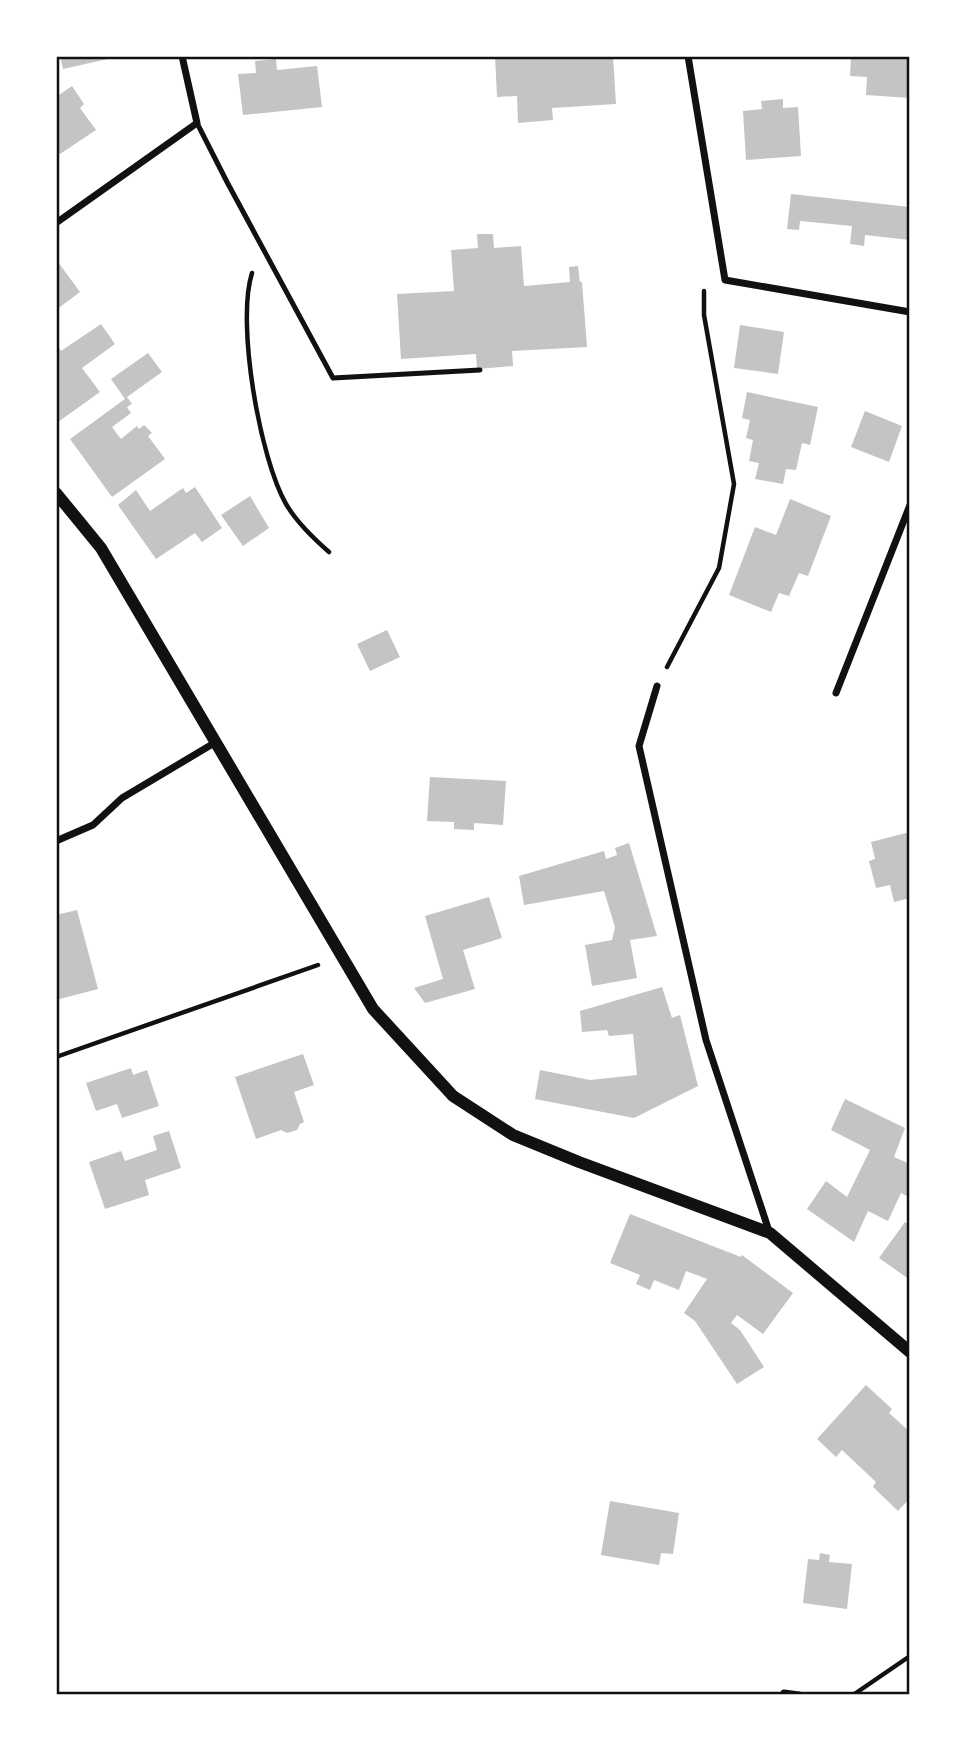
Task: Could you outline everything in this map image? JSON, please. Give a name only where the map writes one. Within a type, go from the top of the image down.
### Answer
[{"type":"street","points":[[56,223],[197,123],[182,56]]},
{"type":"street","points":[[688,56],[725,280],[910,312]]},
{"type":"street","points":[[56,493],[101,548],[373,1009],[453,1096],[513,1135],[770,1233],[910,1352]]},
{"type":"street","points":[[836,692],[910,505]]},
{"type":"street","points":[[657,686],[639,746],[706,1040],[770,1233]]},
{"type":"street","points":[[56,841],[93,825],[122,799],[216,742]]},
{"type":"street","points":[[784,1693],[799,1695]]},
{"type":"lane","points":[[197,123],[333,378],[480,370]]},
{"type":"path","points":[[261,246],[249,283],[246,331],[269,467],[287,505],[311,537],[329,552]]},
{"type":"path","points":[[657,686],[719,568],[734,484],[704,315],[704,287],[725,280]]},
{"type":"path","points":[[56,1057],[258,988],[342,956]]},
{"type":"path","points":[[853,1695],[910,1656]]},
{"type":"building","points":[[60,56],[117,56],[117,57],[63,69]]},
{"type":"building","points":[[495,56],[613,56],[616,104],[552,108],[553,120],[518,123],[517,96],[497,97]]},
{"type":"building","points":[[851,56],[910,56],[910,98],[866,95],[867,77],[850,76]]},
{"type":"building","points":[[276,59],[277,70],[317,66],[322,107],[243,115],[238,74],[256,73],[255,61]]},
{"type":"building","points":[[72,86],[84,104],[80,108],[96,130],[60,154],[56,149],[56,97]]},
{"type":"building","points":[[783,99],[783,108],[798,107],[801,156],[746,160],[743,111],[762,109],[761,101]]},
{"type":"building","points":[[791,194],[910,207],[910,240],[865,235],[864,246],[850,244],[852,226],[800,221],[799,230],[787,229]]},
{"type":"building","points":[[477,234],[493,234],[494,248],[521,246],[524,286],[570,282],[569,267],[578,266],[582,282],[587,347],[512,351],[513,366],[477,369],[476,354],[401,359],[397,294],[454,291],[451,250],[478,248]]},
{"type":"building","points":[[58,262],[80,292],[56,310],[56,263]]},
{"type":"building","points":[[101,324],[115,344],[82,368],[100,392],[58,422],[56,343],[61,351]]},
{"type":"building","points":[[740,325],[784,332],[778,374],[734,368]]},
{"type":"building","points":[[148,353],[162,372],[127,397],[132,404],[127,407],[131,413],[112,427],[121,439],[137,426],[139,429],[144,425],[152,433],[148,436],[165,459],[112,497],[70,439],[125,399],[111,379]]},
{"type":"building","points":[[747,392],[818,407],[810,445],[802,443],[796,470],[786,469],[783,484],[755,479],[759,463],[749,461],[753,440],[746,438],[750,420],[742,418]]},
{"type":"building","points":[[865,411],[902,426],[889,462],[851,447]]},
{"type":"building","points":[[195,487],[222,528],[202,542],[195,533],[156,559],[118,505],[136,490],[150,511],[183,488],[186,493]]},
{"type":"building","points":[[250,496],[269,528],[243,546],[221,515]]},
{"type":"building","points":[[790,499],[831,516],[808,576],[799,573],[789,596],[779,593],[771,612],[729,595],[755,527],[776,535]]},
{"type":"building","points":[[387,630],[400,657],[370,671],[357,644]]},
{"type":"building","points":[[430,777],[506,781],[503,825],[474,823],[474,830],[454,829],[454,822],[427,821]]},
{"type":"building","points":[[910,832],[910,898],[894,902],[890,885],[876,888],[869,861],[875,859],[871,842]]},
{"type":"building","points":[[629,843],[657,936],[630,940],[637,978],[592,986],[585,945],[612,940],[615,927],[604,891],[524,905],[519,876],[604,851],[606,859],[617,855],[615,848]]},
{"type":"building","points":[[489,897],[502,938],[463,950],[475,989],[425,1003],[414,988],[443,979],[425,916]]},
{"type":"building","points":[[77,910],[98,989],[56,1000],[56,915]]},
{"type":"building","points":[[662,987],[672,1018],[680,1015],[698,1086],[634,1118],[535,1099],[540,1070],[590,1080],[637,1075],[633,1034],[609,1036],[607,1030],[582,1032],[580,1011]]},
{"type":"building","points":[[303,1054],[314,1085],[294,1092],[304,1122],[297,1130],[287,1133],[281,1130],[256,1139],[235,1077]]},
{"type":"building","points":[[131,1068],[133,1075],[147,1070],[159,1106],[122,1118],[117,1104],[96,1111],[86,1083]]},
{"type":"building","points":[[845,1099],[905,1128],[894,1157],[910,1164],[910,1190],[907,1196],[901,1193],[888,1221],[868,1211],[854,1242],[807,1209],[826,1181],[847,1197],[870,1150],[831,1130]]},
{"type":"building","points":[[169,1131],[181,1168],[145,1180],[149,1195],[105,1209],[89,1162],[121,1151],[125,1161],[157,1150],[153,1136]]},
{"type":"building","points":[[630,1214],[741,1257],[742,1255],[793,1293],[763,1334],[737,1315],[731,1323],[740,1330],[764,1367],[737,1384],[695,1321],[684,1313],[707,1279],[686,1271],[679,1290],[654,1280],[650,1290],[636,1284],[640,1275],[610,1263]]},
{"type":"building","points":[[905,1222],[910,1225],[910,1280],[879,1258]]},
{"type":"building","points":[[866,1385],[892,1409],[889,1413],[910,1432],[910,1498],[898,1511],[873,1487],[876,1482],[842,1450],[836,1457],[817,1439]]},
{"type":"building","points":[[610,1501],[679,1513],[673,1554],[661,1553],[659,1565],[601,1555]]},
{"type":"building","points":[[820,1553],[830,1555],[829,1562],[852,1564],[847,1609],[803,1603],[808,1559],[819,1560]]}]
